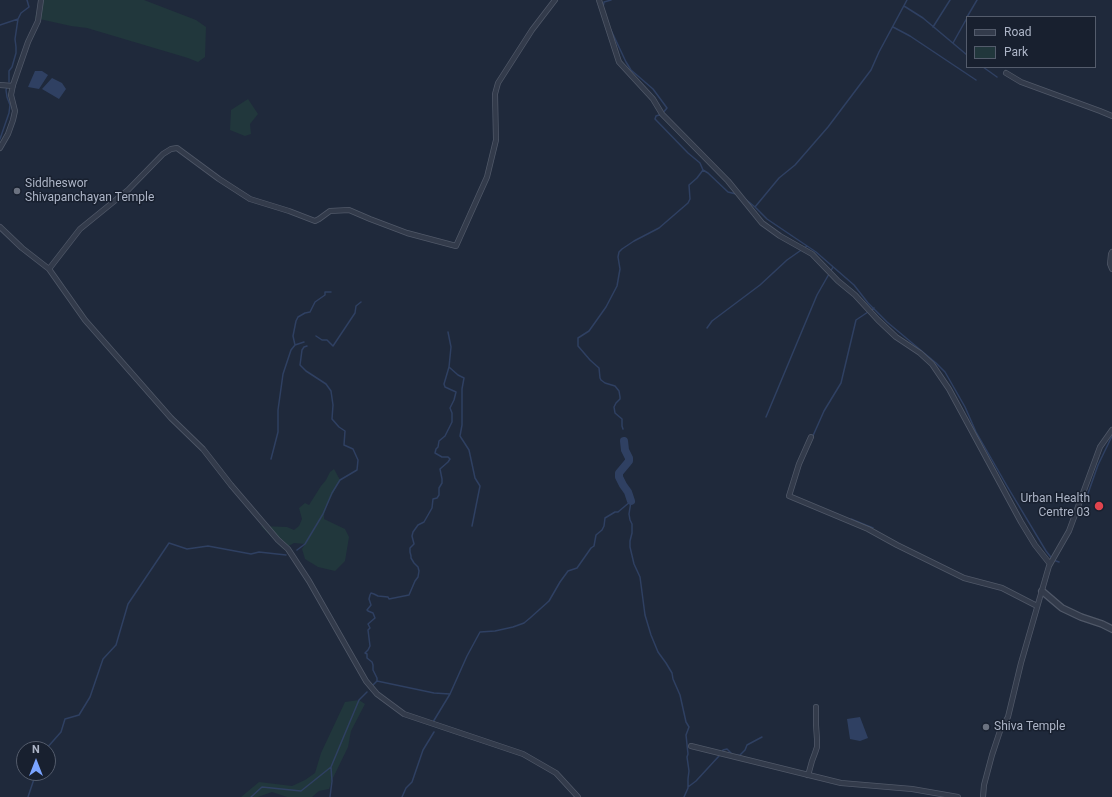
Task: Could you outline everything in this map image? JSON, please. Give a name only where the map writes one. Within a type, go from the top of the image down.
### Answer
[{"type":"street","points":[[0,148],[8,134],[13,120],[15,111],[11,95],[13,86],[28,42],[38,21],[41,0]]},
{"type":"street","points":[[49,269],[80,229],[128,190],[163,154],[170,149],[177,148],[219,179],[250,199],[315,221],[319,220],[330,211],[349,210],[370,220],[407,233],[456,246],[487,177],[496,140],[496,94],[498,83],[532,30],[555,0]]},
{"type":"street","points":[[599,0],[618,62],[653,99],[662,114],[728,181],[762,223],[780,236],[812,254],[896,337],[920,353],[932,364],[949,389],[1021,522],[1035,545],[1050,564]]},
{"type":"street","points":[[1006,73],[1021,82],[1112,116]]},
{"type":"street","points":[[0,85],[13,86]]},
{"type":"street","points":[[0,226],[22,248],[49,269],[85,320],[171,418],[203,449],[231,485],[278,540],[288,549],[309,581],[366,681],[377,694],[404,714],[523,754],[556,774],[578,797]]},
{"type":"street","points":[[1112,252],[1110,264],[1112,269]]},
{"type":"street","points":[[983,797],[984,785],[992,755],[1000,731],[1008,717],[1021,663],[1050,564],[1069,531],[1100,448],[1112,430]]},
{"type":"street","points":[[811,437],[799,464],[789,496],[868,529],[964,578],[1002,588],[1037,606]]},
{"type":"street","points":[[1042,591],[1062,608],[1081,617],[1112,628]]},
{"type":"street","points":[[807,775],[817,747],[816,707]]},
{"type":"street","points":[[691,746],[841,783],[912,789],[958,797]]},
{"type":"green space","points":[[40,0],[144,0],[196,20],[206,27],[205,57],[198,62],[87,28],[35,18]]},
{"type":"green space","points":[[248,99],[258,114],[250,124],[251,134],[245,136],[230,130],[231,110]]},
{"type":"green space","points":[[334,469],[340,480],[327,505],[324,519],[345,529],[349,537],[345,561],[335,571],[318,567],[305,559],[302,549],[305,544],[294,543],[283,549],[261,526],[287,527],[294,530],[299,526],[302,519],[299,508],[305,503],[309,505],[330,472]]},
{"type":"green space","points":[[359,700],[365,704],[351,731],[348,747],[329,789],[319,791],[312,797],[287,797],[272,792],[258,797],[241,797],[259,782],[292,786],[315,773],[321,753],[345,702]]},
{"type":"water","points":[[35,71],[42,71],[48,75],[39,89],[28,87]]},
{"type":"water","points":[[52,78],[62,83],[66,89],[59,99],[42,89]]},
{"type":"water","points":[[860,717],[868,738],[860,741],[850,739],[847,719]]},
{"type":"waterway","points":[[9,82],[9,71],[12,67],[16,53],[15,39],[18,19],[21,13],[29,7],[27,0]]},
{"type":"waterway","points":[[603,8],[604,2],[611,0]]},
{"type":"waterway","points":[[744,198],[755,207],[779,178],[795,165],[828,127],[871,70],[907,0]]},
{"type":"waterway","points":[[933,27],[950,0]]},
{"type":"waterway","points":[[968,16],[977,0]]},
{"type":"waterway","points":[[904,6],[923,18],[966,54]]},
{"type":"waterway","points":[[0,25],[18,19]]},
{"type":"waterway","points":[[953,43],[966,20]]},
{"type":"waterway","points":[[893,27],[910,36],[976,80]]},
{"type":"waterway","points":[[610,28],[631,70],[653,89],[667,108],[662,114],[656,116],[655,119],[688,153],[700,163],[703,170],[689,185],[690,199],[688,203],[659,228],[634,241],[619,252],[618,257],[620,269],[617,286],[606,307],[589,331],[578,338],[578,346],[599,368],[601,380],[615,386],[619,391],[620,399],[614,407],[615,413],[622,419],[623,429]]},
{"type":"waterway","points":[[984,68],[997,77]]},
{"type":"waterway","points":[[0,139],[9,113],[10,105],[7,97],[7,87]]},
{"type":"waterway","points":[[703,170],[728,192],[736,194]]},
{"type":"waterway","points":[[755,207],[767,219],[816,252],[854,285],[868,303],[887,322],[945,372],[965,407],[976,432],[1007,486],[1046,551],[1053,560],[1059,562]]},
{"type":"waterway","points":[[707,328],[712,321],[760,285],[787,260],[807,246]]},
{"type":"waterway","points":[[766,417],[817,295],[833,267]]},
{"type":"waterway","points":[[295,345],[293,336],[298,317],[310,312],[315,302],[325,295],[325,292],[331,292]]},
{"type":"waterway","points":[[316,336],[322,340],[327,340],[333,346],[355,313],[356,306],[361,302]]},
{"type":"waterway","points":[[812,438],[824,411],[841,383],[856,320],[874,308]]},
{"type":"waterway","points":[[373,685],[377,681],[377,678],[373,670],[372,662],[367,658],[367,654],[365,653],[370,646],[368,630],[370,628],[368,624],[375,618],[373,613],[367,610],[371,605],[369,599],[370,595],[371,593],[378,596],[388,597],[389,599],[409,595],[418,577],[419,571],[418,567],[411,558],[410,552],[410,548],[414,544],[412,536],[413,532],[418,525],[424,522],[432,508],[433,499],[437,498],[439,495],[439,488],[442,483],[440,469],[450,459],[435,453],[439,441],[445,436],[452,422],[452,413],[450,408],[456,392],[445,387],[444,384],[449,367],[451,347],[448,332]]},
{"type":"waterway","points":[[271,459],[278,432],[278,410],[283,374],[291,350],[295,345],[304,342]]},
{"type":"waterway","points":[[297,550],[305,544],[323,514],[332,493],[340,480],[357,470],[358,460],[353,449],[344,445],[345,431],[332,419],[333,405],[331,391],[326,384],[306,371],[300,365],[302,350],[307,346]]},
{"type":"waterway","points":[[449,367],[464,378],[462,389],[462,425],[460,436],[469,450],[475,478],[480,486],[472,526]]},
{"type":"waterway","points":[[1085,502],[1098,465],[1112,436]]},
{"type":"waterway","points":[[624,441],[625,450],[629,461],[619,473],[619,477],[628,492],[631,501]]},
{"type":"waterway","points":[[631,501],[629,514],[632,524],[630,547],[634,564],[640,577],[645,615],[658,652],[672,673],[680,695],[686,722],[689,727],[686,735],[689,771],[688,788],[684,797]]},
{"type":"waterway","points":[[377,681],[434,693],[450,694],[467,656],[480,632],[495,631],[513,627],[524,623],[530,618],[549,601],[568,571],[577,568],[594,546],[596,535],[602,530],[605,518],[615,512],[618,512],[631,501]]},
{"type":"waterway","points":[[851,519],[873,528]]},
{"type":"waterway","points":[[53,741],[61,732],[65,719],[79,715],[90,697],[103,659],[116,645],[128,604],[169,543],[187,549],[208,546],[251,554],[259,552],[286,555]]},
{"type":"waterway","points":[[251,797],[262,787],[301,791],[331,767],[359,700],[367,692]]},
{"type":"waterway","points":[[433,722],[450,694]]},
{"type":"waterway","points":[[402,797],[406,788],[412,782],[423,750],[434,732]]},
{"type":"waterway","points":[[738,755],[739,756],[745,750],[747,745],[762,737]]},
{"type":"waterway","points":[[722,752],[723,750],[727,749],[732,754]]},
{"type":"waterway","points":[[688,787],[696,781],[719,756]]},
{"type":"waterway","points":[[330,797],[332,781],[331,767]]},
{"type":"waterway","points":[[28,797],[33,781]]},
{"type":"place","name":"Siddheswor Shivapanchayan Temple","points":[[17,191]]},
{"type":"place","name":"Urban Health Centre 03","points":[[1099,506]]},
{"type":"place","name":"Shiva Temple","points":[[986,727]]}]
